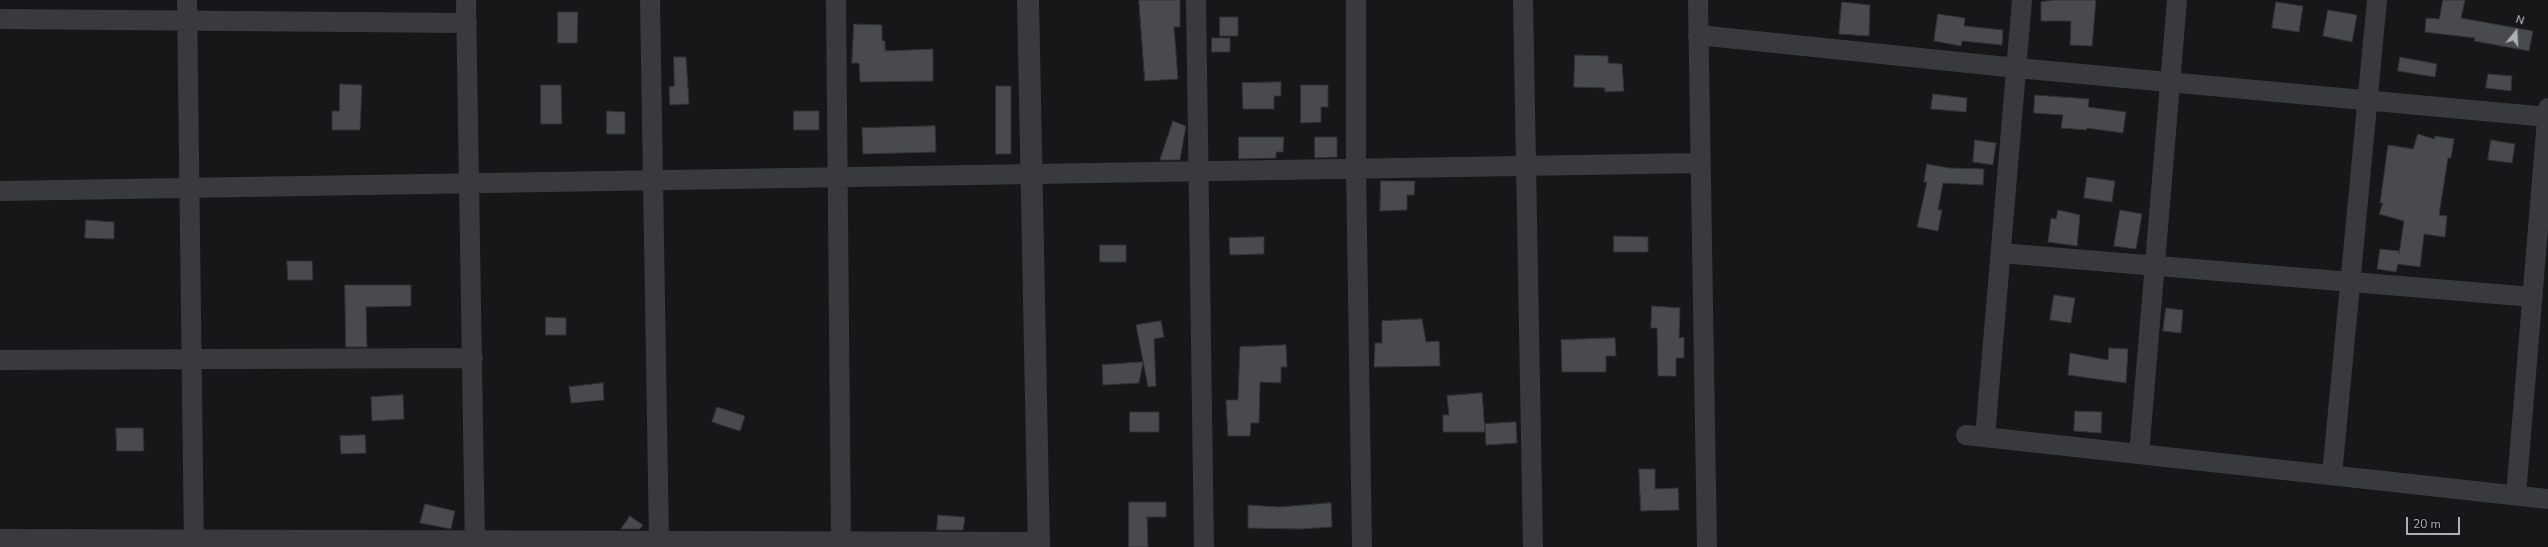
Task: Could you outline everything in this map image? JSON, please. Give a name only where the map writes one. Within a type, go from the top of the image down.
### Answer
[{"type":"street","points":[[187,0],[193,359],[194,543]]},
{"type":"street","points":[[466,0],[475,544]]},
{"type":"street","points":[[650,0],[659,540]]},
{"type":"street","points":[[836,0],[841,541]]},
{"type":"street","points":[[0,539],[194,543],[475,544],[659,540],[1039,544],[1028,0]]},
{"type":"street","points":[[1196,0],[1204,547]]},
{"type":"street","points":[[1356,0],[1356,168],[1362,547]]},
{"type":"street","points":[[1523,0],[1533,547]]},
{"type":"street","points":[[1698,0],[1707,547]]},
{"type":"street","points":[[2022,0],[2001,253],[1976,436],[2548,499]]},
{"type":"street","points":[[2139,454],[2178,0]]},
{"type":"street","points":[[2332,475],[2377,0]]},
{"type":"street","points":[[0,19],[466,23]]},
{"type":"street","points":[[1698,35],[2017,68],[2368,101],[2548,114],[2516,495]]},
{"type":"street","points":[[0,191],[1701,163]]},
{"type":"street","points":[[2001,253],[2533,297]]},
{"type":"street","points":[[0,360],[473,358]]},
{"type":"building","points":[[1139,0],[1180,0],[1180,27],[1174,27],[1178,79],[1145,81]]},
{"type":"building","points":[[2054,0],[2096,0],[2092,46],[2070,45],[2071,21],[2041,21],[2041,2]]},
{"type":"building","points":[[2443,0],[2465,0],[2461,18],[2533,31],[2529,51],[2474,41],[2475,38],[2425,32],[2426,18],[2439,19]]},
{"type":"building","points":[[1842,2],[1870,5],[1869,36],[1839,34]]},
{"type":"building","points":[[2276,2],[2303,6],[2299,32],[2272,28]]},
{"type":"building","points":[[2328,10],[2357,15],[2352,42],[2323,36]]},
{"type":"building","points":[[558,12],[578,12],[577,43],[558,43]]},
{"type":"building","points":[[1938,14],[1965,18],[1964,26],[2003,30],[2002,45],[1962,41],[1961,46],[1934,41]]},
{"type":"building","points":[[1220,17],[1238,17],[1238,36],[1220,36]]},
{"type":"building","points":[[854,24],[882,25],[882,41],[885,41],[885,51],[933,49],[933,81],[860,82],[859,63],[852,63]]},
{"type":"building","points":[[1212,38],[1230,38],[1230,52],[1212,52]]},
{"type":"building","points":[[1575,55],[1608,56],[1608,63],[1622,64],[1624,91],[1605,92],[1605,88],[1574,87]]},
{"type":"building","points":[[674,57],[686,57],[689,104],[670,105],[669,87],[674,86]]},
{"type":"building","points":[[2400,57],[2437,64],[2435,77],[2398,71]]},
{"type":"building","points":[[2488,74],[2512,76],[2511,91],[2486,88]]},
{"type":"building","points":[[1281,82],[1281,96],[1274,96],[1274,109],[1243,109],[1242,83]]},
{"type":"building","points":[[340,84],[362,85],[360,130],[332,130],[332,111],[339,111]]},
{"type":"building","points":[[541,85],[561,85],[562,124],[541,124]]},
{"type":"building","points":[[1301,85],[1328,85],[1328,107],[1321,107],[1321,122],[1301,123]]},
{"type":"building","points":[[996,86],[1011,86],[1011,154],[996,154]]},
{"type":"building","points":[[1933,94],[1967,98],[1966,112],[1931,109]]},
{"type":"building","points":[[2035,95],[2089,99],[2088,107],[2126,112],[2123,133],[2087,128],[2086,130],[2061,128],[2063,115],[2034,113]]},
{"type":"building","points":[[607,111],[625,112],[625,134],[607,134]]},
{"type":"building","points":[[794,111],[819,111],[819,130],[794,130]]},
{"type":"building","points":[[1173,121],[1186,126],[1180,160],[1160,160]]},
{"type":"building","points":[[935,126],[936,152],[863,154],[862,128]]},
{"type":"building","points":[[2418,134],[2434,139],[2435,136],[2454,139],[2451,158],[2448,158],[2439,215],[2447,216],[2445,237],[2424,234],[2420,267],[2398,264],[2396,272],[2377,269],[2380,249],[2399,251],[2399,254],[2404,221],[2379,214],[2383,203],[2380,203],[2388,145],[2413,149]]},
{"type":"building","points":[[1239,137],[1284,137],[1283,152],[1276,152],[1276,158],[1239,159]]},
{"type":"building","points":[[1315,137],[1337,137],[1337,157],[1315,158]]},
{"type":"building","points":[[1975,140],[1996,143],[1993,165],[1973,162]]},
{"type":"building","points":[[2491,140],[2515,144],[2512,163],[2488,160]]},
{"type":"building","points":[[1927,164],[1949,168],[1984,169],[1983,185],[1943,183],[1938,210],[1942,210],[1938,231],[1917,227],[1927,182],[1924,182]]},
{"type":"building","points":[[2087,177],[2115,181],[2112,202],[2084,198]]},
{"type":"building","points":[[1381,181],[1415,181],[1414,195],[1407,195],[1407,210],[1380,211]]},
{"type":"building","points":[[2058,210],[2080,215],[2077,246],[2048,242],[2051,218],[2056,219]]},
{"type":"building","points":[[2120,210],[2142,214],[2136,249],[2114,246]]},
{"type":"building","points":[[86,220],[114,222],[114,239],[85,238]]},
{"type":"building","points":[[1614,236],[1648,237],[1648,252],[1614,252]]},
{"type":"building","points":[[1264,237],[1264,254],[1230,255],[1229,238]]},
{"type":"building","points":[[1100,245],[1126,245],[1126,262],[1100,262]]},
{"type":"building","points":[[287,261],[312,261],[313,280],[288,280]]},
{"type":"building","points":[[345,285],[411,285],[411,306],[366,307],[367,347],[346,347]]},
{"type":"building","points":[[2054,295],[2075,298],[2071,323],[2050,320]]},
{"type":"building","points":[[1652,306],[1680,308],[1679,338],[1684,337],[1684,358],[1676,358],[1676,376],[1658,376],[1657,328],[1651,328]]},
{"type":"building","points":[[2166,308],[2183,310],[2181,333],[2163,331]]},
{"type":"building","points":[[546,317],[566,318],[566,335],[546,335]]},
{"type":"building","points":[[1422,319],[1426,342],[1439,341],[1440,366],[1374,367],[1375,343],[1382,343],[1382,321]]},
{"type":"building","points":[[1161,321],[1164,337],[1154,339],[1156,386],[1148,387],[1136,325]]},
{"type":"building","points":[[1615,338],[1616,356],[1606,356],[1606,372],[1562,372],[1561,340]]},
{"type":"building","points":[[1286,345],[1287,367],[1281,367],[1281,383],[1260,382],[1259,423],[1251,423],[1250,436],[1228,436],[1226,400],[1238,400],[1240,347]]},
{"type":"building","points":[[2109,348],[2128,349],[2126,383],[2068,375],[2070,353],[2108,360]]},
{"type":"building","points":[[1143,362],[1139,383],[1103,385],[1102,365]]},
{"type":"building","points":[[603,383],[604,400],[571,403],[569,387]]},
{"type":"building","points":[[1482,393],[1485,432],[1443,432],[1443,415],[1449,415],[1447,396]]},
{"type":"building","points":[[403,395],[404,419],[372,421],[371,397]]},
{"type":"building","points":[[717,407],[745,416],[740,431],[712,422]]},
{"type":"building","points":[[2075,411],[2102,412],[2101,433],[2074,431]]},
{"type":"building","points":[[1130,412],[1159,412],[1159,432],[1130,432]]},
{"type":"building","points":[[1516,422],[1517,443],[1486,445],[1485,424]]},
{"type":"building","points":[[116,428],[143,428],[144,451],[117,451]]},
{"type":"building","points":[[365,435],[366,453],[341,454],[340,436]]},
{"type":"building","points":[[1639,469],[1655,469],[1655,489],[1678,488],[1679,510],[1641,511]]},
{"type":"building","points":[[1129,502],[1166,502],[1166,517],[1147,517],[1148,547],[1129,547]]},
{"type":"building","points":[[1331,503],[1332,527],[1301,529],[1248,528],[1248,505],[1279,507]]},
{"type":"building","points":[[425,504],[455,511],[451,529],[420,523]]},
{"type":"building","points":[[938,515],[965,517],[963,530],[937,530]]},
{"type":"building","points":[[630,516],[643,525],[640,529],[621,529]]}]
